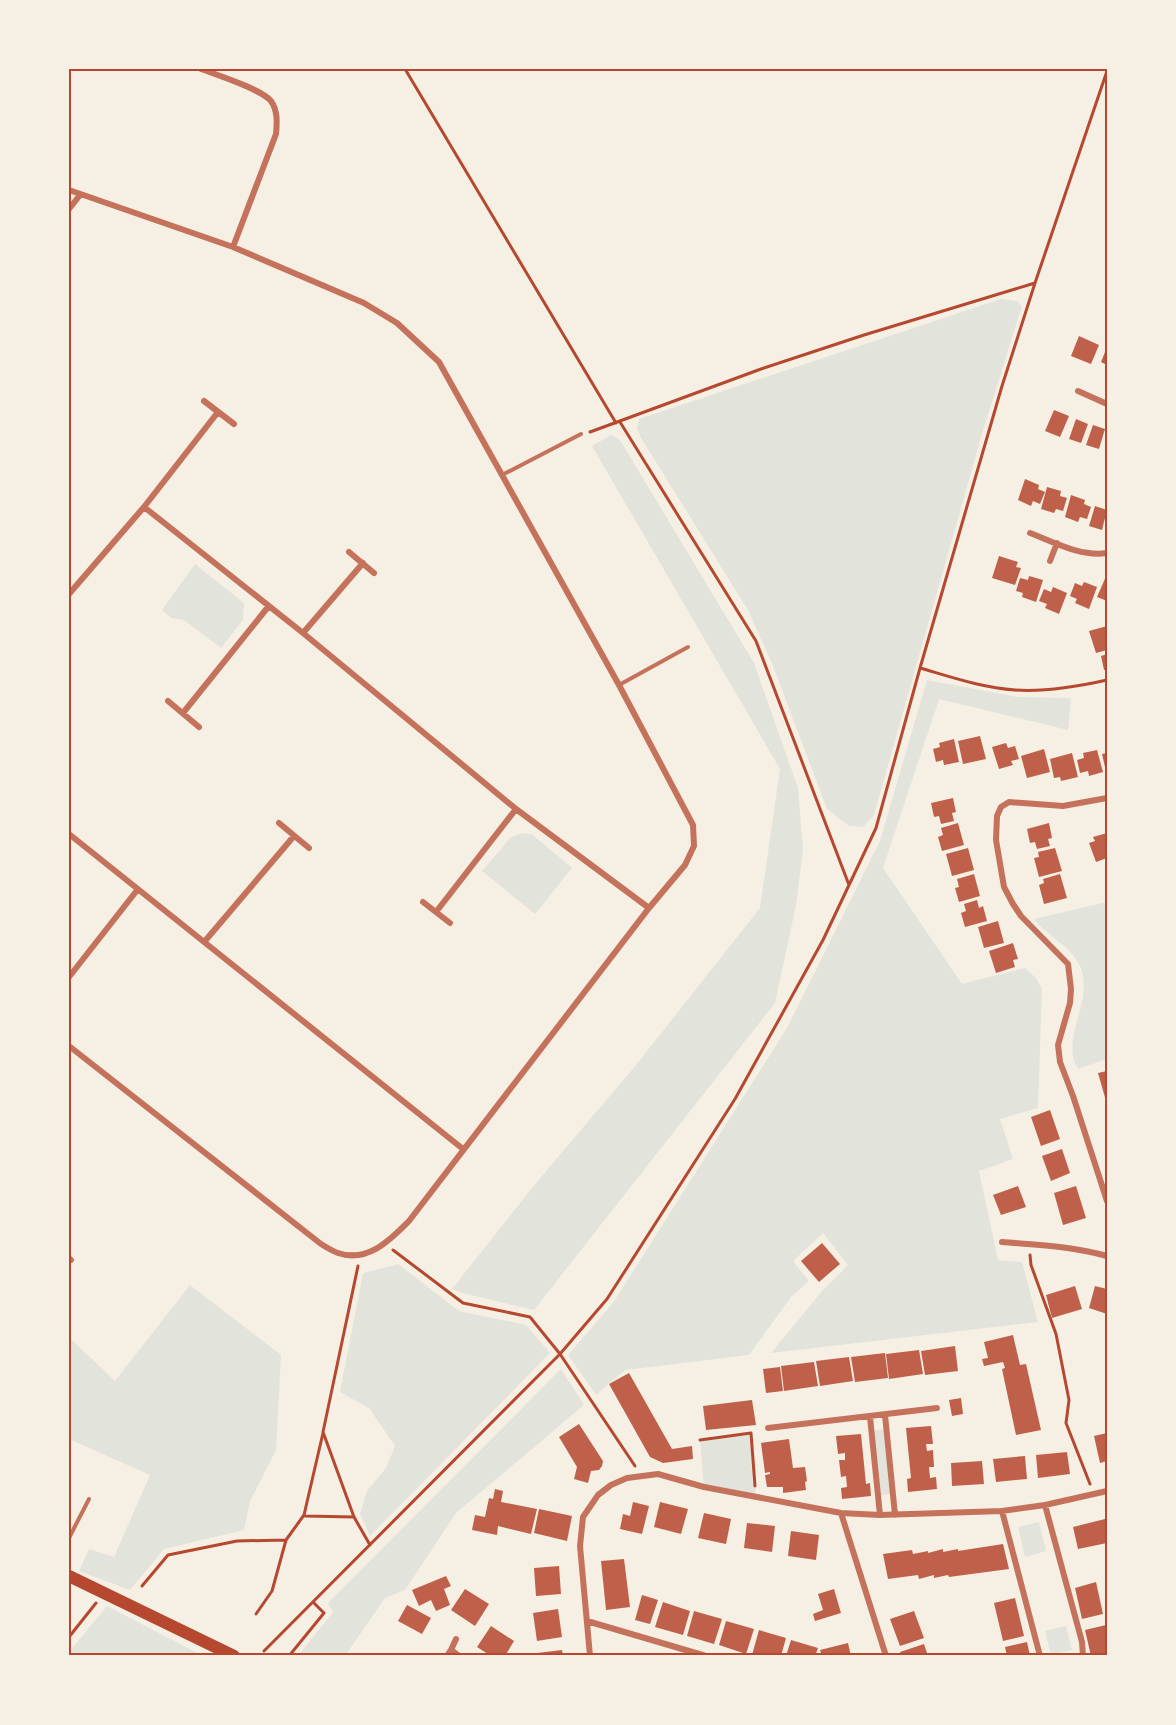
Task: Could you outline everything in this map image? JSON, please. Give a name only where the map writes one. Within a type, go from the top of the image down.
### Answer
[{"type":"main road","points":[[69,1576],[234,1656]]},
{"type":"street","points":[[201,69],[257,92],[271,101],[277,116],[276,134],[233,247]]},
{"type":"street","points":[[69,190],[233,247],[364,303],[397,323],[439,362],[619,684],[693,825],[694,846],[685,865],[649,908],[409,1221],[386,1244],[360,1255],[339,1253],[321,1244],[69,1046]]},
{"type":"street","points":[[69,209],[80,195]]},
{"type":"street","points":[[1078,391],[1107,404]]},
{"type":"street","points":[[204,401],[234,424]]},
{"type":"street","points":[[69,594],[144,507],[218,412]]},
{"type":"street","points":[[144,507],[303,633],[516,809],[649,908]]},
{"type":"street","points":[[1030,533],[1087,553],[1096,555],[1107,553]]},
{"type":"street","points":[[1050,561],[1056,543]]},
{"type":"street","points":[[349,552],[374,573]]},
{"type":"street","points":[[303,633],[363,563]]},
{"type":"street","points":[[183,714],[268,606]]},
{"type":"street","points":[[168,701],[199,727]]},
{"type":"street","points":[[1107,798],[1063,806],[1009,802],[1001,807],[996,816],[996,840],[1004,886],[1021,916],[1068,964],[1070,996],[1058,1045],[1060,1062],[1107,1201]]},
{"type":"street","points":[[436,912],[516,809]]},
{"type":"street","points":[[279,823],[309,848]]},
{"type":"street","points":[[69,834],[463,1149]]},
{"type":"street","points":[[205,942],[294,836]]},
{"type":"street","points":[[69,977],[138,889]]},
{"type":"street","points":[[423,902],[450,923]]},
{"type":"street","points":[[1002,1242],[1083,1249],[1107,1256]]},
{"type":"street","points":[[768,1428],[937,1408]]},
{"type":"street","points":[[885,1415],[895,1515]]},
{"type":"street","points":[[870,1417],[880,1515]]},
{"type":"street","points":[[590,1656],[580,1546],[583,1516],[598,1495],[611,1485],[627,1478],[658,1474],[704,1487],[841,1514],[895,1515],[1002,1511],[1045,1505],[1107,1491]]},
{"type":"street","points":[[1045,1505],[1082,1642],[1083,1656]]},
{"type":"street","points":[[1002,1511],[1040,1656]]},
{"type":"street","points":[[841,1514],[886,1656]]},
{"type":"street","points":[[587,1621],[706,1656]]},
{"type":"street","points":[[456,1639],[449,1653],[459,1656]]},
{"type":"lane","points":[[502,475],[581,434]]},
{"type":"lane","points":[[619,684],[688,647]]},
{"type":"lane","points":[[69,1538],[89,1499]]},
{"type":"path","points":[[405,69],[618,422],[756,641],[849,885]]},
{"type":"path","points":[[264,1651],[560,1354],[607,1299],[735,1100],[823,940],[876,828],[1002,386],[1107,71]]},
{"type":"path","points":[[581,434],[853,338],[1035,283]]},
{"type":"path","points":[[920,669],[979,685],[1014,690],[1067,688],[1107,680]]},
{"type":"path","points":[[386,1244],[463,1303],[530,1317],[560,1354],[640,1475]]},
{"type":"path","points":[[1028,1244],[1031,1265],[1056,1334],[1069,1400],[1066,1423],[1094,1494]]},
{"type":"path","points":[[256,1614],[272,1591],[286,1540],[304,1515],[324,1432],[360,1255]]},
{"type":"path","points":[[324,1432],[354,1517],[370,1545]]},
{"type":"path","points":[[700,1440],[751,1433],[756,1497]]},
{"type":"path","points":[[304,1515],[354,1517]]},
{"type":"path","points":[[142,1586],[168,1555],[237,1542],[286,1540]]},
{"type":"path","points":[[69,1637],[104,1592]]},
{"type":"path","points":[[290,1656],[324,1613],[313,1602]]},
{"type":"shaded area","points":[[1001,299],[1017,301],[1022,306],[982,434],[874,815],[863,827],[849,826],[827,809],[773,666],[748,610],[641,438],[637,428],[639,419]]},
{"type":"shaded area","points":[[611,435],[620,440],[754,663],[798,788],[803,849],[796,905],[775,1003],[534,1310],[452,1289],[536,1183],[636,1065],[760,908],[780,769],[592,446]]},
{"type":"shaded area","points":[[195,564],[244,603],[243,620],[221,648],[184,620],[171,618],[162,610]]},
{"type":"shaded area","points":[[927,680],[1017,697],[1071,698],[1068,730],[939,699],[883,868],[962,984],[1025,968],[1036,978],[1042,989],[1038,1108],[1000,1119],[1013,1159],[979,1171],[998,1260],[1022,1262],[1038,1322],[771,1353],[823,1290],[848,1265],[823,1233],[793,1261],[809,1281],[791,1297],[749,1355],[625,1370],[596,1395],[568,1355],[613,1303],[787,1028],[880,841]]},
{"type":"shaded area","points":[[522,833],[533,835],[572,868],[535,914],[482,871],[510,838]]},
{"type":"shaded area","points":[[1107,902],[1107,1059],[1078,1069],[1072,1045],[1084,991],[1081,969],[1072,954],[1034,919]]},
{"type":"shaded area","points":[[398,1264],[459,1311],[526,1325],[550,1353],[370,1536],[360,1514],[367,1491],[386,1468],[395,1446],[369,1408],[340,1392],[363,1273]]},
{"type":"shaded area","points":[[190,1285],[281,1355],[276,1450],[250,1501],[244,1530],[164,1549],[130,1590],[79,1571],[89,1549],[114,1557],[150,1475],[69,1439],[69,1337],[115,1381]]},
{"type":"shaded area","points":[[561,1369],[584,1405],[456,1513],[405,1590],[385,1598],[345,1656],[298,1656],[333,1612],[328,1603]]},
{"type":"shaded area","points":[[886,1429],[893,1494],[878,1495],[871,1431]]},
{"type":"shaded area","points":[[751,1433],[756,1497],[704,1487],[700,1440]]},
{"type":"shaded area","points":[[1039,1522],[1046,1551],[1025,1557],[1018,1527]]},
{"type":"shaded area","points":[[107,1606],[203,1656],[69,1656],[69,1652]]},
{"type":"shaded area","points":[[1066,1626],[1072,1650],[1051,1655],[1045,1631]]},
{"type":"building","points":[[1079,336],[1099,345],[1091,364],[1071,356]]},
{"type":"building","points":[[1107,347],[1107,365],[1101,362]]},
{"type":"building","points":[[1054,410],[1069,416],[1060,437],[1045,431]]},
{"type":"building","points":[[1076,419],[1088,424],[1081,443],[1069,439]]},
{"type":"building","points":[[1093,425],[1105,429],[1099,449],[1086,445]]},
{"type":"building","points":[[1025,479],[1039,485],[1038,489],[1045,492],[1040,504],[1033,501],[1031,506],[1018,500]]},
{"type":"building","points":[[1047,487],[1061,491],[1060,496],[1067,498],[1063,511],[1056,509],[1054,513],[1041,509]]},
{"type":"building","points":[[1071,495],[1085,500],[1084,504],[1091,507],[1087,519],[1080,517],[1078,522],[1065,517]]},
{"type":"building","points":[[1095,506],[1107,510],[1102,530],[1089,526]]},
{"type":"building","points":[[999,556],[1018,562],[1016,567],[1021,568],[1015,585],[992,578]]},
{"type":"building","points":[[1107,574],[1107,601],[1097,597]]},
{"type":"building","points":[[1029,576],[1043,580],[1036,602],[1022,597],[1023,593],[1016,591],[1020,578],[1028,580]]},
{"type":"building","points":[[1084,582],[1097,587],[1089,609],[1075,603],[1077,599],[1070,596],[1075,583],[1082,586]]},
{"type":"building","points":[[1053,587],[1067,593],[1059,614],[1045,608],[1047,604],[1039,601],[1044,589],[1051,592]]},
{"type":"building","points":[[1107,626],[1107,650],[1096,653],[1089,631]]},
{"type":"building","points":[[1107,654],[1107,670],[1104,670],[1101,656]]},
{"type":"building","points":[[980,736],[986,759],[963,764],[958,741]]},
{"type":"building","points":[[954,739],[959,762],[944,765],[943,760],[936,762],[933,749],[940,747],[939,743]]},
{"type":"building","points":[[1006,743],[1008,748],[1015,746],[1019,759],[1011,761],[1013,765],[999,769],[992,747]]},
{"type":"building","points":[[1044,749],[1050,772],[1027,778],[1021,756]]},
{"type":"building","points":[[1097,750],[1103,772],[1089,776],[1088,771],[1080,773],[1077,760],[1084,758],[1083,753]]},
{"type":"building","points":[[1072,753],[1078,777],[1061,781],[1060,777],[1054,778],[1050,759]]},
{"type":"building","points":[[1107,753],[1107,767],[1105,767],[1102,754]]},
{"type":"building","points":[[953,798],[956,812],[952,813],[954,821],[941,824],[939,816],[934,817],[931,803]]},
{"type":"building","points":[[958,823],[964,845],[942,851],[938,837],[943,835],[941,828]]},
{"type":"building","points":[[1049,823],[1052,838],[1048,839],[1050,846],[1037,849],[1035,842],[1030,843],[1027,829]]},
{"type":"building","points":[[1107,833],[1107,858],[1096,862],[1089,843],[1095,841],[1093,837]]},
{"type":"building","points":[[968,848],[974,870],[952,876],[946,854]]},
{"type":"building","points":[[1055,848],[1062,871],[1039,877],[1034,858],[1039,857],[1038,852]]},
{"type":"building","points":[[974,874],[980,896],[959,902],[955,888],[959,887],[957,879]]},
{"type":"building","points":[[1060,874],[1067,898],[1044,904],[1039,885],[1044,883],[1043,879]]},
{"type":"building","points":[[977,900],[979,908],[983,906],[987,921],[965,927],[961,913],[966,911],[964,904]]},
{"type":"building","points":[[998,921],[1004,943],[984,948],[978,927]]},
{"type":"building","points":[[1013,943],[1018,959],[1013,960],[1015,967],[996,973],[989,951]]},
{"type":"building","points":[[1107,1071],[1107,1101],[1106,1101],[1098,1073]]},
{"type":"building","points":[[1050,1110],[1060,1139],[1041,1146],[1031,1117]]},
{"type":"building","points":[[1062,1149],[1070,1173],[1051,1181],[1042,1156]]},
{"type":"building","points":[[1018,1186],[1026,1207],[1001,1215],[993,1195]]},
{"type":"building","points":[[1076,1186],[1086,1218],[1063,1225],[1054,1193]]},
{"type":"building","points":[[822,1243],[840,1264],[819,1282],[801,1261]]},
{"type":"building","points":[[1075,1286],[1082,1309],[1052,1318],[1046,1295]]},
{"type":"building","points":[[1095,1286],[1107,1289],[1107,1314],[1089,1308]]},
{"type":"building","points":[[1013,1335],[1020,1365],[1026,1364],[1041,1430],[1016,1435],[1002,1369],[1005,1368],[1003,1362],[984,1366],[982,1359],[988,1358],[984,1342]]},
{"type":"building","points":[[955,1346],[958,1371],[925,1375],[921,1351]]},
{"type":"building","points":[[919,1350],[923,1374],[889,1379],[886,1354]]},
{"type":"building","points":[[885,1353],[888,1378],[855,1382],[851,1357]]},
{"type":"building","points":[[849,1357],[853,1381],[820,1386],[816,1361]]},
{"type":"building","points":[[814,1362],[818,1386],[784,1391],[781,1366]]},
{"type":"building","points":[[780,1367],[783,1391],[766,1393],[763,1369]]},
{"type":"building","points":[[629,1373],[672,1449],[692,1446],[693,1459],[663,1463],[650,1457],[609,1384]]},
{"type":"building","points":[[961,1398],[963,1414],[952,1416],[949,1400]]},
{"type":"building","points":[[752,1400],[756,1425],[706,1430],[703,1406]]},
{"type":"building","points":[[579,1424],[603,1461],[599,1470],[591,1471],[588,1483],[574,1479],[577,1467],[559,1437]]},
{"type":"building","points":[[931,1426],[933,1444],[926,1444],[927,1451],[933,1450],[934,1467],[929,1467],[930,1478],[936,1477],[937,1489],[908,1492],[907,1479],[911,1478],[906,1428]]},
{"type":"building","points":[[1107,1433],[1107,1461],[1100,1463],[1094,1436]]},
{"type":"building","points":[[861,1434],[866,1484],[870,1483],[871,1496],[842,1499],[841,1488],[847,1487],[846,1476],[841,1477],[839,1460],[845,1460],[845,1453],[838,1454],[836,1436]]},
{"type":"building","points":[[789,1439],[793,1468],[805,1467],[806,1490],[783,1493],[783,1487],[767,1487],[765,1475],[770,1472],[765,1473],[761,1443]]},
{"type":"building","points":[[1067,1452],[1070,1474],[1038,1478],[1036,1455]]},
{"type":"building","points":[[1025,1456],[1027,1479],[996,1482],[993,1459]]},
{"type":"building","points":[[982,1461],[984,1484],[952,1486],[951,1463]]},
{"type":"building","points":[[495,1489],[503,1491],[501,1502],[537,1509],[531,1534],[498,1526],[497,1535],[472,1530],[475,1515],[485,1517],[489,1498],[493,1499]]},
{"type":"building","points":[[633,1502],[649,1506],[642,1534],[620,1529],[623,1514],[630,1516]]},
{"type":"building","points":[[660,1502],[688,1509],[681,1534],[654,1527]]},
{"type":"building","points":[[539,1509],[572,1516],[567,1541],[534,1533]]},
{"type":"building","points":[[704,1513],[731,1519],[726,1544],[698,1538]]},
{"type":"building","points":[[1105,1519],[1107,1543],[1078,1549],[1073,1527]]},
{"type":"building","points":[[747,1523],[775,1526],[772,1552],[744,1548]]},
{"type":"building","points":[[791,1531],[819,1535],[816,1560],[788,1556]]},
{"type":"building","points":[[1003,1544],[1009,1569],[949,1577],[948,1575],[934,1578],[934,1575],[919,1579],[918,1575],[888,1579],[883,1554],[912,1550],[913,1554],[943,1549],[943,1552],[958,1549],[958,1551]]},
{"type":"building","points":[[624,1559],[630,1607],[606,1610],[601,1561]]},
{"type":"building","points":[[559,1566],[561,1594],[536,1596],[534,1568]]},
{"type":"building","points":[[446,1576],[451,1586],[444,1589],[450,1605],[436,1611],[431,1600],[419,1606],[412,1590]]},
{"type":"building","points":[[1096,1582],[1103,1614],[1082,1619],[1075,1588]]},
{"type":"building","points":[[465,1589],[489,1604],[475,1626],[451,1610]]},
{"type":"building","points":[[834,1589],[841,1613],[815,1621],[813,1614],[823,1610],[818,1594]]},
{"type":"building","points":[[642,1595],[658,1600],[650,1624],[635,1620]]},
{"type":"building","points":[[1015,1598],[1024,1636],[1003,1641],[994,1603]]},
{"type":"building","points":[[663,1602],[690,1611],[683,1635],[655,1627]]},
{"type":"building","points":[[407,1605],[431,1618],[422,1634],[398,1621]]},
{"type":"building","points":[[558,1609],[562,1637],[537,1641],[533,1613]]},
{"type":"building","points":[[694,1611],[722,1619],[714,1644],[687,1636]]},
{"type":"building","points":[[914,1611],[924,1638],[900,1646],[890,1619]]},
{"type":"building","points":[[726,1621],[754,1629],[746,1654],[719,1645]]},
{"type":"building","points":[[1106,1625],[1107,1656],[1091,1656],[1085,1630]]},
{"type":"building","points":[[491,1626],[514,1641],[505,1656],[491,1656],[477,1647]]},
{"type":"building","points":[[759,1630],[786,1638],[781,1656],[752,1655]]},
{"type":"building","points":[[791,1640],[818,1648],[815,1656],[786,1656]]},
{"type":"building","points":[[1027,1642],[1030,1656],[1007,1656],[1005,1647]]},
{"type":"building","points":[[848,1643],[851,1656],[822,1656],[820,1650]]},
{"type":"building","points":[[924,1644],[928,1656],[901,1656],[900,1652]]},
{"type":"building","points":[[562,1650],[563,1656],[538,1656],[537,1653]]}]
